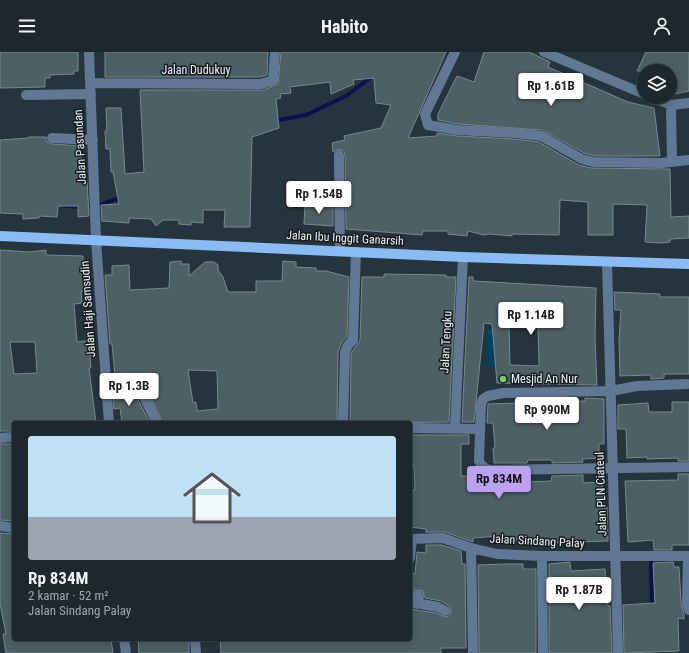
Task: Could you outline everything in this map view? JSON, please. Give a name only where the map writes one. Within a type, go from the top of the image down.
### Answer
[{"type":"main road","name":"Jalan Ibu Inggit Ganarsih","points":[[0,236],[607,263],[689,264]]},
{"type":"street","name":"Jalan Pasundan","points":[[89,52],[94,140],[96,240]]},
{"type":"street","name":"Jalan Dudukuy","points":[[90,83],[261,84],[273,80],[275,52]]},
{"type":"street","points":[[455,52],[425,114],[428,125],[458,130],[541,136],[586,161],[662,163],[689,160]]},
{"type":"street","points":[[544,52],[637,91]]},
{"type":"street","points":[[26,95],[91,94]]},
{"type":"street","points":[[672,161],[671,105],[689,103]]},
{"type":"street","points":[[52,138],[94,140]]},
{"type":"street","points":[[338,155],[340,251]]},
{"type":"street","name":"Jalan Haji Samsudin","points":[[96,240],[109,421]]},
{"type":"street","points":[[344,421],[345,352],[348,345],[353,340],[356,252]]},
{"type":"street","name":"Jalan Tengku","points":[[455,428],[463,257]]},
{"type":"street","name":"Jalan PLN Ciateul","points":[[607,263],[618,653]]},
{"type":"street","points":[[106,383],[137,383],[156,421]]},
{"type":"street","points":[[687,384],[637,386],[611,391],[503,393],[488,396],[483,399],[481,405],[479,461],[482,466],[488,470],[689,467]]},
{"type":"street","points":[[412,428],[480,429]]},
{"type":"street","points":[[0,438],[12,437]]},
{"type":"street","points":[[0,526],[12,528]]},
{"type":"street","name":"Jalan Sindang Palay","points":[[412,539],[443,538],[471,548],[497,554],[542,556],[688,556]]},
{"type":"street","points":[[471,548],[473,653]]},
{"type":"street","points":[[542,556],[544,653]]},
{"type":"street","points":[[688,556],[688,606]]},
{"type":"street","points":[[412,595],[419,596],[414,603],[438,606],[445,611]]},
{"type":"street","points":[[124,641],[126,653]]},
{"type":"street","points":[[195,641],[196,653]]},
{"type":"shaded area","points":[[488,329],[512,330],[510,368],[486,366]]},
{"type":"building","points":[[0,52],[78,52],[78,71],[74,71],[74,74],[50,75],[50,78],[45,78],[45,87],[0,88]]},
{"type":"building","points":[[105,52],[268,52],[267,75],[260,77],[105,77]]},
{"type":"building","points":[[281,52],[446,52],[408,138],[437,136],[437,133],[457,136],[515,139],[539,142],[579,165],[591,168],[670,169],[671,217],[689,216],[689,238],[670,239],[670,242],[661,243],[645,242],[647,205],[613,204],[613,235],[588,235],[588,202],[560,200],[559,235],[484,235],[468,231],[467,236],[448,234],[448,231],[423,231],[422,235],[346,229],[345,155],[344,151],[339,149],[333,152],[332,143],[345,140],[344,136],[381,128],[391,105],[376,103],[374,78],[353,80],[354,84],[331,94],[330,82],[290,87],[291,93],[280,94],[281,98],[276,99],[279,128],[252,137],[250,227],[224,227],[225,210],[203,210],[203,223],[191,222],[191,225],[179,224],[179,220],[163,220],[156,226],[151,219],[129,218],[129,223],[102,221],[101,205],[119,204],[113,172],[111,172],[110,149],[106,149],[106,108],[121,108],[125,174],[144,172],[140,90],[263,90],[278,84]]},
{"type":"building","points":[[484,52],[529,52],[550,62],[548,67],[628,102],[654,108],[660,156],[594,156],[584,153],[542,130],[458,124],[438,120],[438,114],[457,76],[474,82]]},
{"type":"building","points":[[646,52],[689,52],[689,91],[677,94],[677,64],[640,64]]},
{"type":"building","points":[[46,137],[46,141],[52,144],[81,146],[82,181],[87,181],[89,216],[78,217],[78,206],[58,206],[57,217],[39,216],[39,218],[23,219],[23,214],[0,213],[0,140]]},
{"type":"building","points":[[305,205],[333,206],[333,226],[304,224]]},
{"type":"building","points":[[0,250],[30,252],[46,250],[46,255],[83,256],[85,291],[81,291],[82,303],[74,304],[77,342],[91,340],[92,356],[90,356],[91,368],[89,368],[96,421],[12,421],[12,431],[0,431]],"holes":[[[10,342],[35,342],[37,373],[14,374]]]},
{"type":"building","points":[[181,261],[181,264],[189,264],[189,276],[205,262],[214,262],[218,265],[218,270],[223,277],[228,292],[256,292],[256,281],[282,281],[283,261],[296,262],[296,267],[316,268],[316,271],[326,271],[349,277],[347,337],[342,342],[338,352],[337,421],[162,421],[141,378],[115,376],[112,344],[110,344],[105,275],[112,275],[112,266],[129,265],[130,290],[169,288],[170,262]],"holes":[[[188,370],[217,371],[218,409],[197,411],[196,402],[193,403]]]},
{"type":"building","points":[[384,274],[446,275],[446,277],[456,277],[449,422],[350,421],[351,353],[360,340],[362,277],[384,277]]},
{"type":"building","points":[[469,277],[473,277],[473,281],[596,288],[595,339],[597,385],[497,383],[492,324],[484,323],[474,422],[462,422]],"holes":[[[509,324],[538,325],[539,366],[510,365]]]},
{"type":"building","points":[[614,292],[660,294],[660,297],[689,297],[689,374],[664,374],[664,378],[651,379],[651,375],[620,376],[619,341],[621,310],[615,310]]},
{"type":"building","points":[[113,390],[133,390],[149,421],[122,421],[120,408],[114,409]]},
{"type":"building","points":[[585,398],[604,399],[604,444],[599,444],[599,458],[582,459],[583,462],[552,463],[552,460],[528,460],[527,463],[494,463],[493,448],[495,448],[493,423],[487,423],[488,404],[585,401]]},
{"type":"building","points":[[672,402],[689,402],[689,461],[678,461],[678,458],[627,458],[626,429],[618,429],[618,405],[648,403],[649,412],[672,412]]},
{"type":"building","points":[[412,435],[469,435],[469,444],[461,444],[461,476],[526,476],[526,482],[551,481],[552,476],[583,475],[583,483],[602,482],[603,508],[607,507],[608,541],[546,543],[546,539],[533,539],[512,540],[512,543],[497,544],[497,536],[473,538],[473,542],[445,532],[426,532],[426,529],[412,527],[412,490],[415,490],[414,465],[412,465]]},
{"type":"building","points":[[0,444],[12,444],[12,521],[0,520]]},
{"type":"building","points":[[678,474],[689,474],[689,545],[672,545],[672,550],[654,550],[653,540],[628,542],[625,481],[678,480]]},
{"type":"building","points":[[0,533],[12,534],[12,641],[111,641],[113,653],[6,653],[3,634],[6,634],[0,604]]},
{"type":"building","points":[[426,545],[442,545],[461,551],[462,564],[465,564],[466,648],[441,648],[441,653],[221,653],[220,641],[412,641],[412,609],[436,613],[445,617],[449,616],[451,611],[449,606],[441,601],[425,598],[423,591],[412,589],[412,574],[415,574],[417,552],[426,553]]},
{"type":"building","points":[[570,562],[571,571],[605,569],[608,606],[610,606],[612,653],[549,653],[549,564]]},
{"type":"building","points":[[673,562],[674,567],[679,567],[681,603],[684,614],[684,619],[678,618],[679,651],[624,653],[623,605],[655,603],[653,563]]},
{"type":"building","points":[[523,564],[523,569],[536,569],[536,653],[479,653],[478,565]]},
{"type":"building","points":[[138,641],[189,641],[189,653],[139,653]]},
{"type":"waterway","points":[[273,121],[306,115],[346,96],[374,75]]},
{"type":"waterway","points":[[62,205],[86,207],[106,203],[121,197]]},
{"type":"waterway","points":[[651,559],[652,607]]},
{"type":"place","name":"Mesjid An Nur","points":[[503,379]]}]
